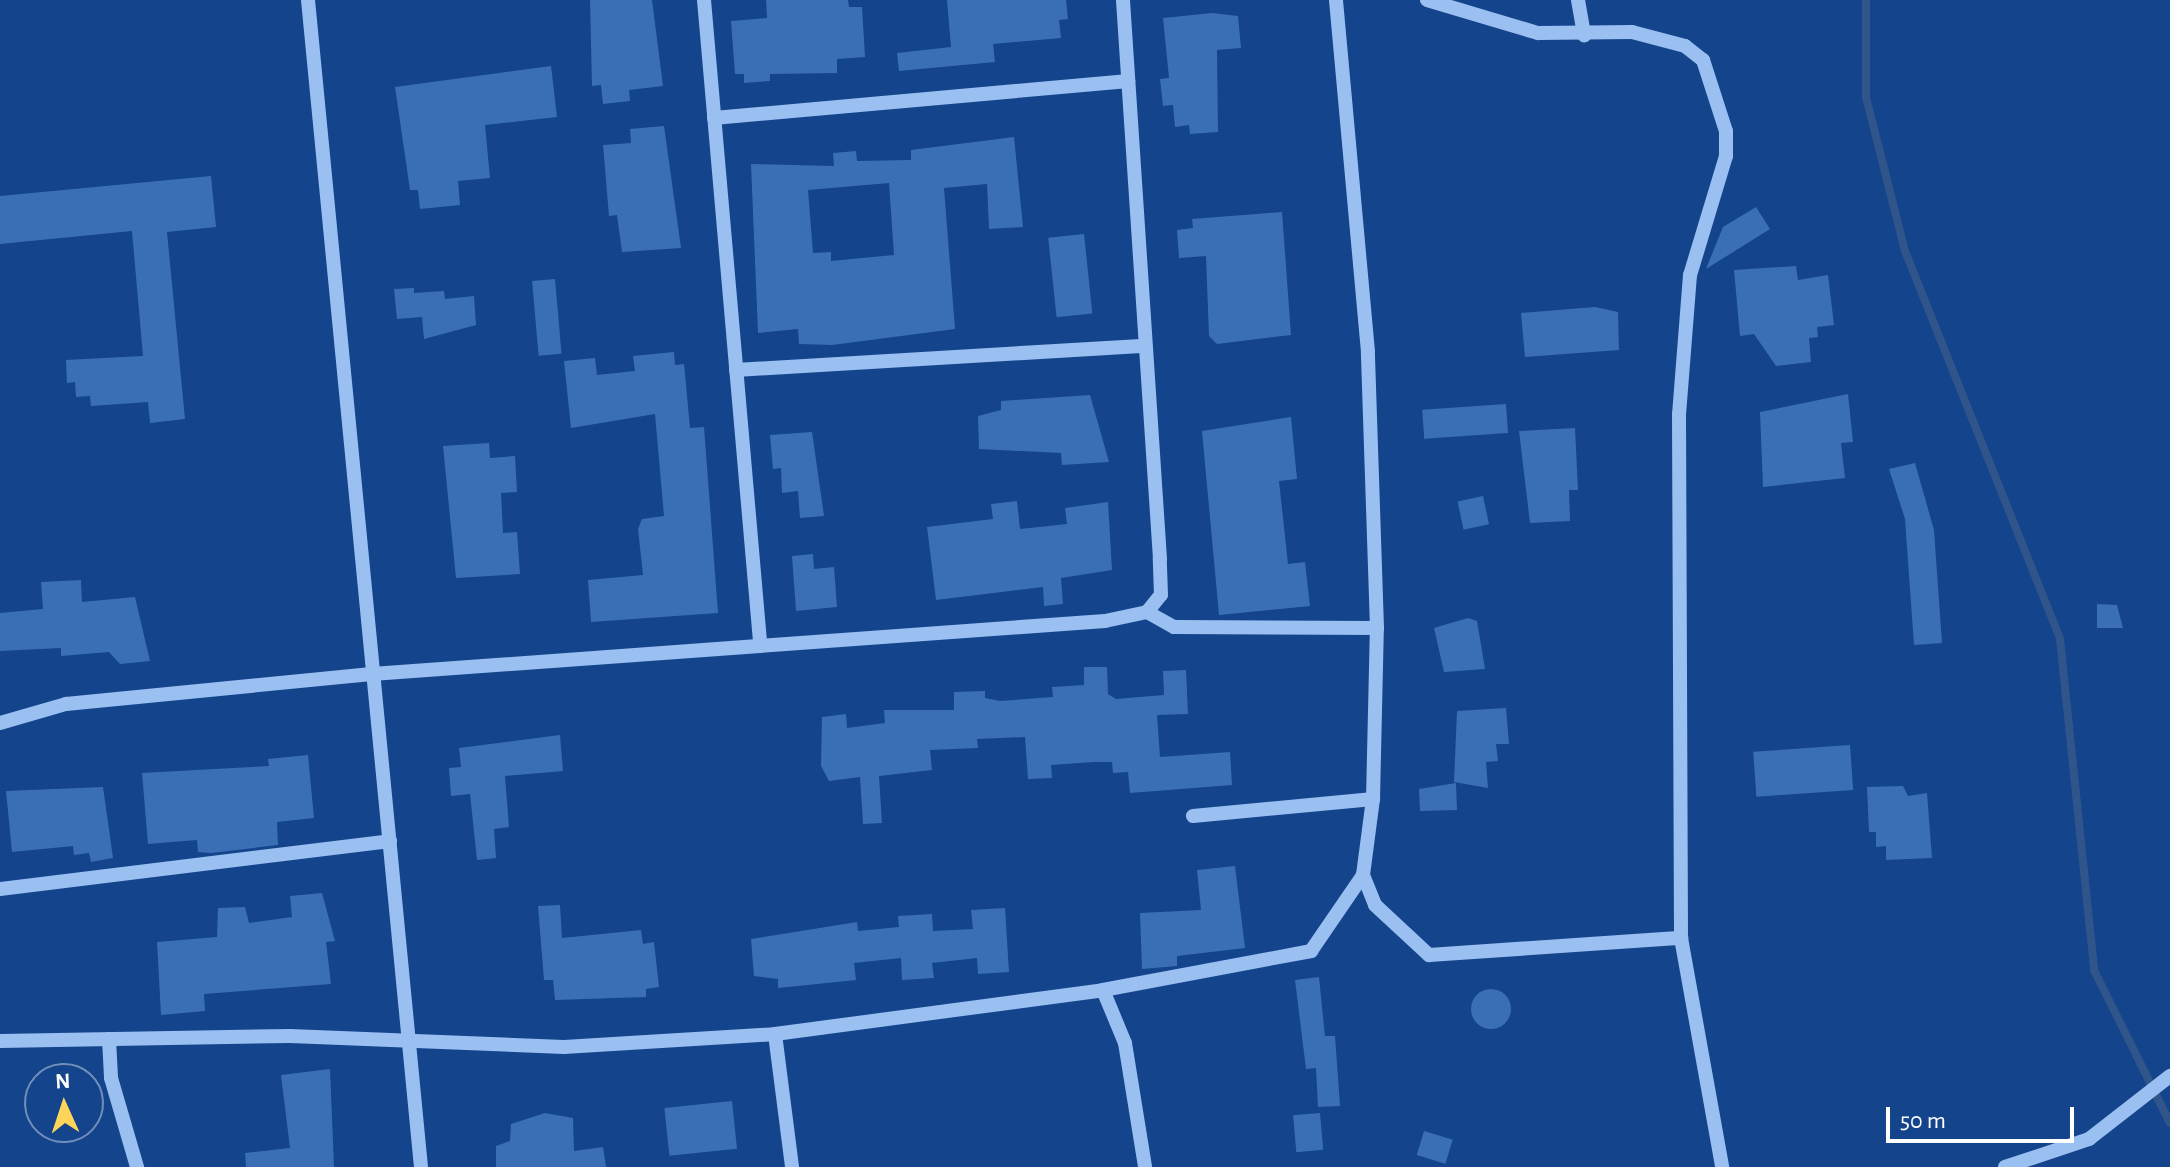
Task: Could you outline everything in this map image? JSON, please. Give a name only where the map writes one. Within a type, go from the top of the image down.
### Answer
[{"type":"street","points":[[308,0],[372,674],[412,1038],[421,1167]]},
{"type":"street","points":[[704,0],[760,641]]},
{"type":"street","points":[[0,723],[66,704],[372,674],[760,641],[1105,621],[1147,612],[1161,595],[1123,0]]},
{"type":"street","points":[[0,1041],[412,1038],[564,1047],[775,1034],[1103,990],[1311,951],[1363,875],[1373,799],[1377,628],[1368,352],[1336,0]]},
{"type":"street","points":[[1427,0],[1538,33],[1584,35],[1632,32],[1685,46],[1703,60],[1726,131],[1726,156],[1690,275],[1679,414],[1681,938],[1722,1167]]},
{"type":"street","points":[[1578,0],[1584,35]]},
{"type":"street","points":[[714,118],[1128,81]]},
{"type":"street","points":[[736,370],[1145,346]]},
{"type":"street","points":[[1147,612],[1174,627],[1377,628]]},
{"type":"street","points":[[1193,816],[1373,799]]},
{"type":"street","points":[[0,889],[390,841]]},
{"type":"street","points":[[1363,875],[1375,905],[1429,955],[1681,938]]},
{"type":"street","points":[[1103,990],[1125,1043],[1145,1167]]},
{"type":"street","points":[[775,1034],[792,1167]]},
{"type":"street","points":[[109,1039],[111,1078],[137,1167]]},
{"type":"street","points":[[2005,1167],[2089,1139],[2170,1076]]},
{"type":"building","points":[[590,0],[652,0],[663,86],[629,90],[630,101],[603,104],[601,85],[592,86]]},
{"type":"building","points":[[766,0],[848,0],[849,7],[862,7],[865,57],[837,59],[837,73],[770,74],[770,81],[744,83],[744,74],[735,74],[731,21],[767,18]]},
{"type":"building","points":[[947,0],[1066,0],[1068,19],[1059,20],[1061,38],[993,44],[995,62],[899,71],[897,53],[951,47]]},
{"type":"building","points":[[1212,13],[1238,16],[1241,48],[1217,50],[1218,132],[1190,134],[1189,125],[1175,127],[1173,105],[1163,106],[1160,79],[1169,78],[1163,18]]},
{"type":"building","points":[[551,66],[557,117],[485,125],[490,178],[458,181],[460,205],[420,209],[418,190],[410,190],[395,87]]},
{"type":"building","points":[[664,126],[681,248],[622,252],[617,215],[609,216],[603,145],[631,143],[630,129]]},
{"type":"building","points":[[1014,137],[1023,227],[989,229],[987,184],[944,188],[955,329],[832,345],[799,344],[798,329],[758,333],[751,164],[834,166],[833,153],[856,151],[857,161],[911,160],[911,150]],"holes":[[[889,183],[894,255],[831,261],[831,252],[813,253],[808,190]]]},
{"type":"building","points":[[211,176],[216,227],[167,232],[185,419],[150,423],[148,402],[91,406],[90,396],[76,397],[75,382],[67,383],[66,360],[143,356],[132,231],[0,244],[0,196]]},
{"type":"building","points":[[1756,207],[1770,229],[1706,269],[1723,227]]},
{"type":"building","points":[[1282,212],[1291,335],[1217,344],[1209,336],[1206,256],[1179,258],[1177,230],[1193,228],[1192,219]]},
{"type":"building","points":[[1084,234],[1092,314],[1057,317],[1048,238]]},
{"type":"building","points":[[1796,266],[1798,280],[1828,275],[1834,325],[1817,327],[1818,337],[1809,338],[1811,362],[1776,366],[1754,334],[1740,336],[1734,270]]},
{"type":"building","points":[[555,279],[562,354],[539,356],[532,281]]},
{"type":"building","points":[[414,288],[414,293],[444,291],[445,299],[474,296],[476,325],[424,339],[422,317],[397,319],[394,289]]},
{"type":"building","points":[[1595,307],[1618,312],[1619,350],[1525,357],[1521,313]]},
{"type":"building","points":[[674,352],[675,365],[684,364],[690,428],[704,427],[718,613],[591,622],[588,580],[643,575],[638,529],[642,519],[664,516],[655,414],[571,428],[564,361],[595,358],[597,375],[635,371],[633,356]]},
{"type":"building","points":[[1848,394],[1853,442],[1841,443],[1845,478],[1763,487],[1760,412]]},
{"type":"building","points":[[1090,395],[1109,462],[1062,465],[1061,453],[979,449],[978,416],[1001,410],[1001,401]]},
{"type":"building","points":[[1506,404],[1508,433],[1424,439],[1422,410]]},
{"type":"building","points":[[1291,417],[1297,479],[1279,481],[1288,564],[1305,562],[1310,606],[1219,615],[1202,431]]},
{"type":"building","points":[[1575,428],[1578,490],[1569,490],[1570,521],[1530,523],[1519,431]]},
{"type":"building","points":[[812,432],[824,516],[800,518],[798,491],[782,493],[781,468],[773,469],[770,435]]},
{"type":"building","points":[[489,443],[490,458],[515,456],[517,492],[501,493],[503,533],[517,532],[520,574],[456,578],[443,446]]},
{"type":"building","points":[[1915,463],[1934,530],[1942,643],[1914,645],[1905,519],[1889,469]]},
{"type":"building","points":[[1483,496],[1489,524],[1464,530],[1458,501]]},
{"type":"building","points":[[1017,501],[1020,529],[1067,524],[1065,508],[1108,502],[1112,570],[1061,578],[1063,604],[1044,606],[1043,587],[936,600],[927,527],[993,519],[991,504]]},
{"type":"building","points":[[813,554],[814,569],[834,567],[837,607],[796,611],[792,556]]},
{"type":"building","points":[[81,580],[82,602],[135,597],[150,661],[120,664],[109,652],[61,656],[61,648],[0,651],[0,613],[43,609],[41,582]]},
{"type":"building","points":[[2097,604],[2117,605],[2123,628],[2097,628]]},
{"type":"building","points":[[1468,618],[1477,621],[1485,669],[1444,672],[1434,628]]},
{"type":"building","points":[[1084,667],[1107,667],[1108,694],[1116,699],[1164,695],[1163,671],[1186,670],[1188,714],[1157,715],[1160,757],[1230,752],[1232,785],[1130,793],[1128,772],[1113,773],[1112,762],[1051,765],[1052,778],[1028,779],[1025,737],[977,739],[978,748],[930,750],[932,770],[879,776],[882,823],[863,824],[860,777],[829,781],[821,766],[822,717],[846,714],[847,728],[885,723],[884,710],[954,710],[954,692],[985,691],[985,698],[1000,701],[1053,697],[1052,687],[1084,685]]},
{"type":"building","points":[[1506,708],[1509,744],[1496,744],[1498,761],[1486,762],[1488,788],[1454,782],[1457,711]]},
{"type":"building","points":[[560,735],[563,771],[505,776],[509,827],[494,829],[496,858],[477,860],[470,794],[451,796],[449,768],[461,767],[459,748]]},
{"type":"building","points":[[1850,745],[1853,790],[1756,797],[1753,752]]},
{"type":"building","points":[[308,755],[314,818],[277,822],[278,845],[211,853],[198,852],[197,840],[148,844],[142,773],[269,766],[268,759]]},
{"type":"building","points":[[1456,783],[1457,810],[1420,811],[1419,789]]},
{"type":"building","points":[[1903,786],[1908,796],[1927,793],[1932,858],[1886,860],[1886,846],[1876,847],[1876,832],[1869,832],[1867,787]]},
{"type":"building","points":[[103,787],[113,858],[91,862],[89,853],[74,855],[73,846],[12,852],[6,791]]},
{"type":"building","points":[[1235,866],[1245,948],[1177,956],[1177,966],[1142,969],[1140,913],[1201,910],[1197,870]]},
{"type":"building","points":[[322,893],[335,941],[326,942],[331,984],[204,994],[205,1011],[161,1015],[157,942],[217,937],[218,908],[245,907],[249,923],[292,917],[290,896]]},
{"type":"building","points":[[560,905],[562,938],[641,930],[643,944],[654,942],[659,987],[646,989],[646,997],[555,1000],[553,980],[544,980],[538,906]]},
{"type":"building","points":[[1005,908],[1009,972],[978,974],[977,958],[932,963],[934,978],[902,980],[901,958],[854,963],[856,980],[778,988],[778,979],[754,976],[751,939],[857,922],[858,931],[899,927],[898,916],[932,914],[933,931],[973,929],[971,910]]},
{"type":"building","points":[[1319,977],[1325,1036],[1335,1036],[1340,1106],[1318,1107],[1316,1068],[1306,1069],[1295,980]]},
{"type":"building","points":[[1491,989],[1505,995],[1511,1009],[1505,1023],[1491,1029],[1477,1023],[1471,1009],[1477,995]]},
{"type":"building","points":[[330,1069],[334,1167],[246,1167],[245,1153],[290,1148],[281,1075]]},
{"type":"building","points":[[732,1101],[737,1149],[669,1156],[664,1108]]},
{"type":"building","points":[[545,1113],[573,1118],[574,1151],[603,1147],[606,1167],[496,1167],[496,1146],[510,1141],[511,1124]]},
{"type":"building","points":[[1320,1113],[1323,1150],[1296,1152],[1293,1115]]},
{"type":"building","points":[[1424,1131],[1453,1140],[1445,1164],[1417,1155]]},
{"type":"waterway","points":[[1866,0],[1866,97],[1905,251],[2060,639],[2094,970],[2170,1123]]}]
